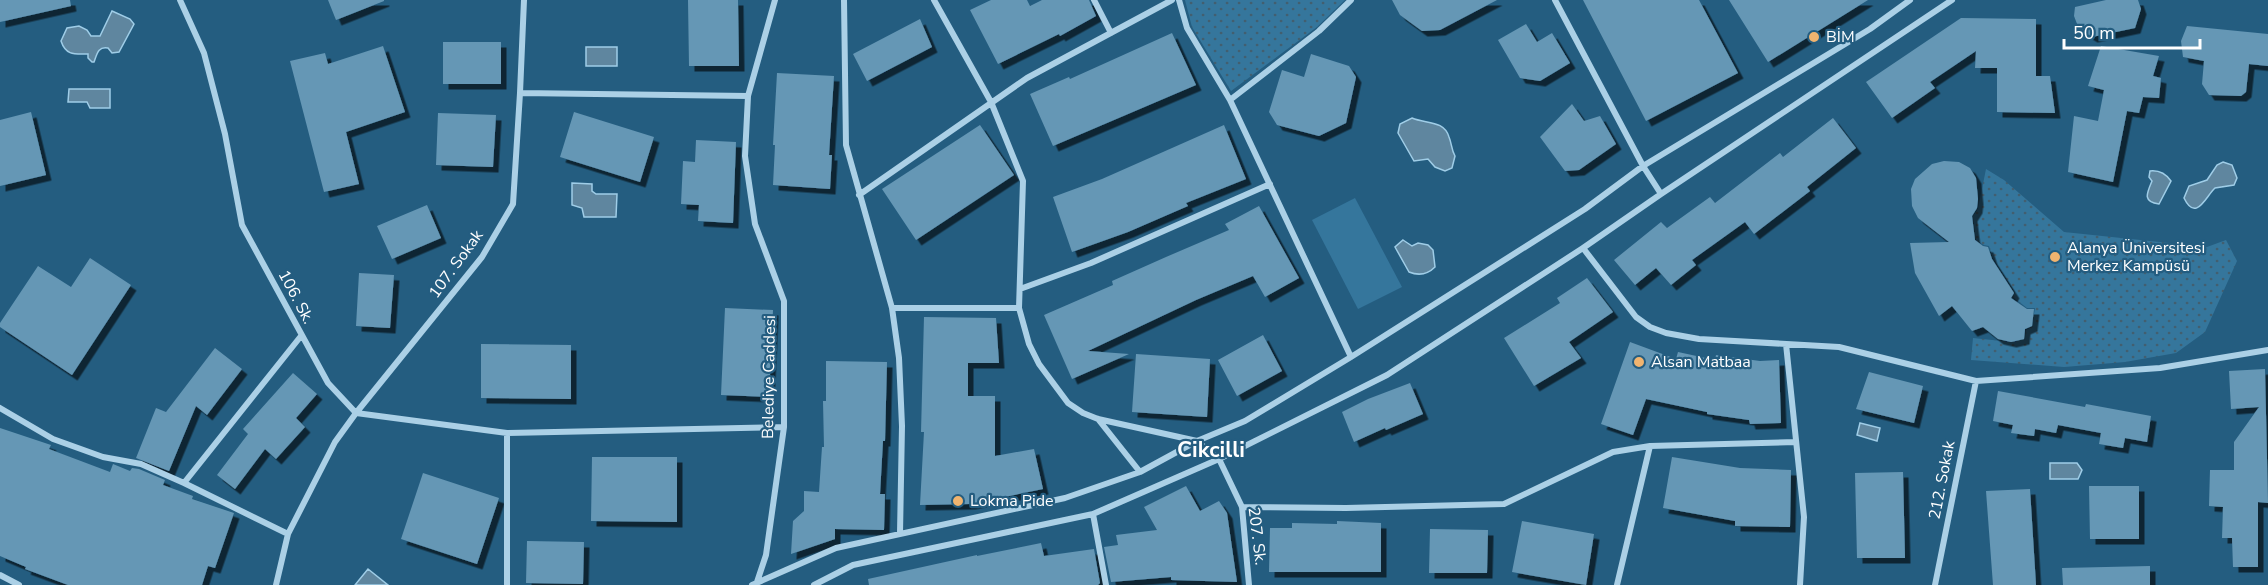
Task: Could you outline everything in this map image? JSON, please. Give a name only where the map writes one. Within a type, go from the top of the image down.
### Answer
[{"type":"street","name":"106. Sk.","points":[[180,0],[204,53],[225,134],[243,225],[328,383],[356,412]]},
{"type":"street","name":"107. Sokak","points":[[356,412],[482,257],[513,204],[524,0]]},
{"type":"street","name":"Belediye Caddesi","points":[[754,583],[766,555],[784,427],[784,302],[756,224],[745,156],[748,96],[776,0]]},
{"type":"street","points":[[844,0],[846,145],[892,308],[899,358],[901,392],[900,533]]},
{"type":"street","points":[[934,0],[991,102],[1023,181],[1019,308],[1029,344],[1039,364],[1068,403],[1083,413],[1197,441],[1218,459]]},
{"type":"street","points":[[1094,0],[1111,33]]},
{"type":"street","points":[[859,195],[1027,78],[1172,0]]},
{"type":"street","points":[[1179,0],[1187,28],[1230,100],[1350,357]]},
{"type":"street","points":[[1230,100],[1319,31],[1351,0]]},
{"type":"street","points":[[1555,0],[1660,194]]},
{"type":"street","points":[[754,583],[836,548],[1065,498],[1140,472],[1197,441],[1245,421],[1585,209],[1643,166],[1870,29],[1910,0]]},
{"type":"street","points":[[813,585],[853,566],[1093,514],[1218,459],[1386,375],[1583,248],[1660,194],[1952,0]]},
{"type":"street","points":[[520,93],[748,96]]},
{"type":"street","points":[[1020,289],[1091,263],[1270,184]]},
{"type":"street","points":[[1583,248],[1636,317],[1650,327],[1666,333],[1699,339],[1839,347],[1976,381],[2160,368],[2268,350]]},
{"type":"street","points":[[892,308],[1019,308]]},
{"type":"street","points":[[184,483],[301,336]]},
{"type":"street","points":[[1786,344],[1804,517],[1800,585]]},
{"type":"street","name":"212. Sokak","points":[[1935,585],[1976,381]]},
{"type":"street","points":[[0,408],[53,439],[103,457],[141,464],[288,534]]},
{"type":"street","points":[[276,585],[288,534],[335,442],[356,412],[507,434],[784,427]]},
{"type":"street","points":[[1098,418],[1140,472]]},
{"type":"street","points":[[507,434],[507,585]]},
{"type":"street","points":[[1242,507],[1346,508],[1504,504],[1612,452],[1650,446],[1796,442]]},
{"type":"street","points":[[1617,585],[1650,446]]},
{"type":"street","name":"207. Sk.","points":[[1218,459],[1242,507],[1249,585]]},
{"type":"street","points":[[1093,514],[1106,585]]},
{"type":"street","points":[[0,575],[20,585]]},
{"type":"shaded area","points":[[1185,0],[1345,0],[1317,27],[1231,91],[1192,27]]},
{"type":"shaded area","points":[[112,11],[130,19],[134,24],[119,52],[112,53],[108,48],[102,48],[92,62],[88,54],[68,52],[63,46],[61,41],[67,28],[79,26],[87,30],[91,36],[100,36]]},
{"type":"shaded area","points":[[586,47],[617,47],[617,66],[586,66]]},
{"type":"shaded area","points":[[69,89],[110,89],[110,108],[90,108],[87,102],[68,102]]},
{"type":"shaded area","points":[[1412,118],[1439,125],[1447,132],[1455,156],[1452,168],[1445,171],[1435,167],[1428,159],[1414,161],[1398,133],[1400,124]]},
{"type":"shaded area","points":[[2223,162],[2232,165],[2237,178],[2234,185],[2215,188],[2197,208],[2188,205],[2184,198],[2189,186],[2207,180],[2217,165]]},
{"type":"shaded area","points":[[1986,169],[2004,180],[2064,232],[2207,247],[2226,240],[2237,261],[2205,332],[2176,353],[2125,362],[2064,367],[1971,360],[1973,338],[2011,342],[2025,339],[2026,330],[2032,327],[2035,308],[2027,308],[2013,297],[2015,292],[1993,258],[1989,246],[1976,240],[1973,216],[1978,209]]},
{"type":"shaded area","points":[[2150,171],[2162,173],[2171,181],[2159,204],[2150,201],[2147,196],[2152,181],[2149,177]]},
{"type":"shaded area","points":[[572,183],[592,184],[592,191],[596,194],[617,194],[616,217],[584,217],[582,208],[572,205]]},
{"type":"shaded area","points":[[1355,198],[1402,287],[1358,309],[1312,220]]},
{"type":"shaded area","points":[[1403,240],[1412,246],[1418,243],[1428,245],[1433,250],[1435,267],[1423,274],[1409,272],[1395,247]]},
{"type":"shaded area","points":[[1860,423],[1880,428],[1877,441],[1857,435]]},
{"type":"shaded area","points":[[2050,463],[2077,463],[2082,470],[2078,479],[2050,479]]},
{"type":"shaded area","points":[[368,569],[388,585],[355,585]]},
{"type":"building","points":[[0,0],[70,0],[71,6],[0,22]]},
{"type":"building","points":[[328,0],[384,0],[384,1],[336,20]]},
{"type":"building","points":[[688,0],[738,0],[739,66],[689,66]]},
{"type":"building","points":[[991,0],[1027,0],[1030,6],[1042,0],[1089,0],[1096,16],[1060,36],[1059,34],[998,64],[970,10]]},
{"type":"building","points":[[1392,0],[1497,0],[1440,30],[1422,31],[1400,15]]},
{"type":"building","points":[[1583,0],[1699,0],[1738,73],[1646,121]]},
{"type":"building","points":[[1729,0],[1868,0],[1768,62]]},
{"type":"building","points":[[2106,0],[2138,0],[2141,9],[2135,28],[2092,37],[2079,29],[2074,16],[2075,7]]},
{"type":"building","points":[[1961,18],[2036,19],[2036,76],[2050,76],[2055,113],[1997,112],[1997,68],[1975,68],[1976,51],[1930,82],[1935,88],[1892,118],[1866,82]]},
{"type":"building","points":[[920,19],[932,47],[867,81],[853,54]]},
{"type":"building","points":[[1526,24],[1537,42],[1552,33],[1570,63],[1540,81],[1520,78],[1498,40]]},
{"type":"building","points":[[2187,26],[2268,34],[2268,66],[2249,64],[2246,92],[2241,96],[2209,95],[2202,84],[2204,61],[2183,57],[2181,41]]},
{"type":"building","points":[[1172,33],[1196,85],[1053,146],[1030,94],[1069,77],[1070,79]]},
{"type":"building","points":[[443,42],[501,42],[501,84],[443,84]]},
{"type":"building","points":[[383,46],[405,112],[346,132],[359,184],[324,192],[290,61],[325,53],[328,64]]},
{"type":"building","points":[[2101,46],[2159,56],[2153,76],[2161,78],[2159,98],[2143,97],[2139,113],[2127,111],[2113,182],[2068,172],[2074,116],[2098,121],[2104,90],[2088,86]]},
{"type":"building","points":[[1311,54],[1349,66],[1356,77],[1346,123],[1319,136],[1277,125],[1269,112],[1282,70],[1304,77]]},
{"type":"building","points":[[777,73],[834,76],[829,155],[832,155],[830,189],[773,185]]},
{"type":"building","points":[[1572,104],[1584,121],[1600,116],[1616,144],[1579,170],[1565,171],[1540,137]]},
{"type":"building","points":[[31,112],[46,175],[0,186],[0,120]]},
{"type":"building","points":[[574,112],[654,137],[640,182],[560,157]]},
{"type":"building","points":[[438,113],[496,115],[493,167],[436,165]]},
{"type":"building","points":[[1833,118],[1856,148],[1807,187],[1810,191],[1754,234],[1745,222],[1692,260],[1696,265],[1671,285],[1656,268],[1635,285],[1614,260],[1661,222],[1667,228],[1710,197],[1715,203],[1780,153],[1783,157]]},
{"type":"building","points":[[980,125],[1014,175],[916,240],[882,189]]},
{"type":"building","points":[[1224,125],[1246,179],[1186,203],[1188,206],[1128,232],[1072,252],[1053,197],[1102,179]]},
{"type":"building","points":[[696,140],[736,142],[733,223],[698,221],[699,205],[681,204],[683,161],[695,162]]},
{"type":"building","points":[[1944,161],[1959,162],[1970,168],[1976,178],[1978,199],[1977,208],[1972,216],[1975,240],[1988,247],[1992,259],[2014,293],[2011,298],[2027,309],[2034,309],[2032,326],[2025,329],[2024,339],[2011,342],[1998,339],[1983,327],[1972,331],[1952,306],[1939,316],[1915,273],[1910,243],[1949,242],[1918,218],[1912,206],[1911,189],[1915,179],[1932,164]]},
{"type":"building","points":[[427,205],[441,238],[392,259],[377,226]]},
{"type":"building","points":[[1259,206],[1299,278],[1265,297],[1253,276],[1196,300],[1088,351],[1129,354],[1072,379],[1044,315],[1113,285],[1112,281],[1229,230],[1225,224]]},
{"type":"building","points":[[90,258],[131,285],[72,375],[0,327],[0,323],[38,266],[71,287]]},
{"type":"building","points":[[359,273],[394,275],[390,328],[356,326]]},
{"type":"building","points":[[1587,278],[1613,312],[1569,342],[1581,358],[1534,386],[1504,338],[1560,303],[1557,298]]},
{"type":"building","points":[[725,308],[773,310],[769,397],[721,395]]},
{"type":"building","points":[[924,317],[996,318],[999,363],[968,363],[968,396],[995,396],[995,456],[1034,449],[1043,489],[970,504],[920,505],[924,432],[921,432]]},
{"type":"building","points":[[1263,335],[1282,371],[1237,396],[1218,360]]},
{"type":"building","points":[[1630,342],[1676,359],[1678,352],[1715,360],[1716,355],[1760,361],[1779,360],[1781,423],[1750,424],[1749,420],[1707,414],[1707,412],[1646,399],[1633,435],[1601,424]]},
{"type":"building","points":[[481,344],[571,345],[571,399],[481,398]]},
{"type":"building","points":[[215,348],[242,369],[207,415],[196,406],[169,471],[136,458],[156,408],[166,412]]},
{"type":"building","points":[[1136,354],[1210,359],[1207,417],[1132,412]]},
{"type":"building","points":[[826,361],[887,362],[885,441],[883,441],[880,494],[885,494],[884,530],[835,529],[835,539],[791,554],[793,521],[804,511],[804,491],[819,492],[822,447],[824,447],[823,401],[826,401]]},
{"type":"building","points":[[2265,369],[2268,503],[2258,502],[2258,567],[2233,567],[2232,538],[2222,538],[2223,507],[2209,506],[2210,470],[2234,470],[2234,442],[2259,407],[2231,409],[2229,371]]},
{"type":"building","points":[[1869,372],[1923,386],[1914,423],[1856,409]]},
{"type":"building","points":[[293,373],[317,394],[296,418],[305,427],[276,459],[265,449],[235,489],[217,475],[248,434],[243,429]]},
{"type":"building","points":[[1410,383],[1423,414],[1354,442],[1342,412]]},
{"type":"building","points":[[1998,391],[2151,416],[2147,442],[2125,438],[2123,448],[2099,444],[2101,433],[2058,425],[2056,433],[2035,429],[2034,436],[2011,433],[2013,425],[1993,421]]},
{"type":"building","points":[[0,428],[51,445],[49,449],[110,472],[113,464],[130,471],[132,468],[139,469],[165,480],[163,485],[193,496],[192,499],[234,513],[215,568],[208,566],[202,585],[68,585],[25,569],[26,567],[0,556]]},
{"type":"building","points":[[592,457],[677,457],[677,522],[591,521]]},
{"type":"building","points":[[1672,457],[1740,468],[1791,470],[1790,527],[1735,526],[1735,521],[1663,508]]},
{"type":"building","points":[[1903,472],[1905,558],[1857,558],[1855,473]]},
{"type":"building","points":[[423,473],[499,498],[477,564],[401,539]]},
{"type":"building","points":[[1186,486],[1200,511],[1219,501],[1227,513],[1237,582],[1171,580],[1171,577],[1111,582],[1104,547],[1118,545],[1116,535],[1157,530],[1144,507]]},
{"type":"building","points":[[2089,486],[2139,486],[2139,539],[2090,539]]},
{"type":"building","points":[[2030,489],[2036,585],[1993,585],[1986,491]]},
{"type":"building","points":[[1337,521],[1381,523],[1381,572],[1269,572],[1270,528],[1292,528],[1292,523],[1337,524]]},
{"type":"building","points":[[1522,521],[1594,534],[1586,585],[1512,572]]},
{"type":"building","points":[[1430,529],[1488,530],[1487,573],[1429,573]]},
{"type":"building","points":[[527,541],[584,542],[583,584],[526,583]]},
{"type":"building","points":[[1041,543],[1044,556],[1094,549],[1100,583],[1098,585],[869,585],[868,579]]},
{"type":"building","points":[[2150,566],[2150,585],[2063,585],[2062,568]]},
{"type":"place","name":"BİM","points":[[1814,37]]},
{"type":"place","name":"Alanya Üniversitesi Merkez Kampüsü","points":[[2055,257]]},
{"type":"place","name":"Alsan Matbaa","points":[[1639,362]]},
{"type":"place","name":"Lokma Pide","points":[[958,501]]},
{"type":"district","name":"Cikcilli","points":[[1211,450]]}]
